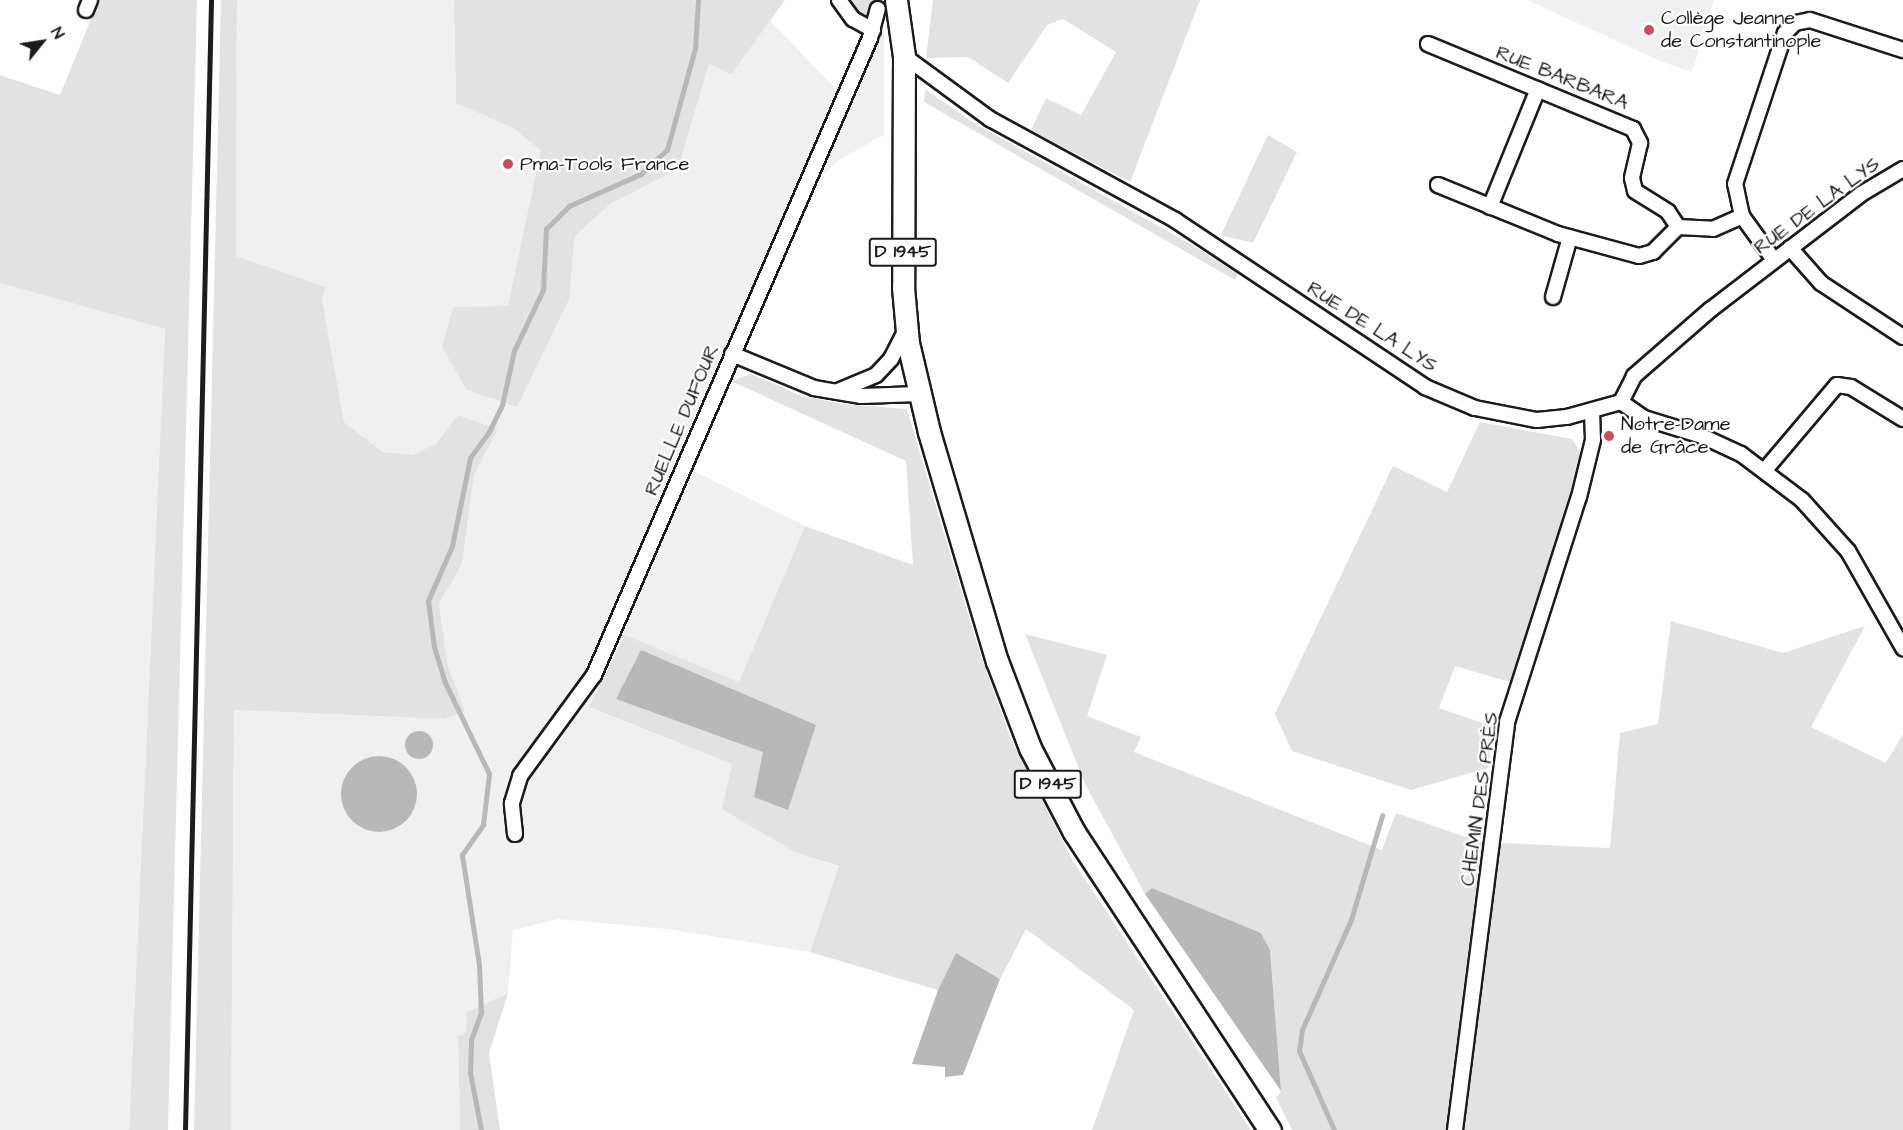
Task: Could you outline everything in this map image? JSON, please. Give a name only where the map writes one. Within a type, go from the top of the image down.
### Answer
[{"type":"main road","name":"D 1945","points":[[911,0],[904,56],[906,327],[919,394],[997,661],[1038,764],[1083,848],[1270,1130]]},
{"type":"main road","name":"D 1945","points":[[887,4],[904,56]]},
{"type":"street","points":[[839,0],[854,19],[873,30]]},
{"type":"street","name":"RUELLE DUFOUR","points":[[515,834],[512,803],[520,776],[536,750],[590,685],[873,30],[887,4]]},
{"type":"street","points":[[1774,260],[1742,216],[1735,193],[1739,165],[1788,29],[1805,20],[1816,21],[1903,50]]},
{"type":"street","name":"RUE BARBARA","points":[[1428,44],[1633,129],[1641,143],[1632,178],[1635,191],[1668,212],[1678,227]]},
{"type":"street","name":"RUE DE LA LYS","points":[[904,56],[990,119],[1175,220],[1415,382],[1463,404],[1514,417],[1548,420],[1621,402],[1639,371],[1774,260],[1903,169]]},
{"type":"street","points":[[1490,207],[1538,89]]},
{"type":"street","points":[[1438,185],[1570,237],[1644,256],[1653,252],[1678,227],[1713,230],[1742,216]]},
{"type":"street","points":[[1553,297],[1570,237]]},
{"type":"street","points":[[1790,248],[1821,283],[1903,336]]},
{"type":"street","points":[[836,392],[876,375],[895,352],[906,327]]},
{"type":"street","points":[[732,354],[803,385],[861,396],[919,394]]},
{"type":"street","points":[[1765,470],[1837,385],[1851,387],[1903,419]]},
{"type":"street","points":[[1621,402],[1644,418],[1716,442],[1765,470],[1802,500],[1841,542],[1903,648]]},
{"type":"street","name":"CHEMIN DES PRÈS","points":[[1455,1130],[1507,722],[1580,497],[1593,440],[1592,411]]},
{"type":"shaded area","points":[[99,0],[197,0],[168,1130],[129,1130],[165,329],[0,283],[0,75],[60,95]]},
{"type":"shaded area","points":[[221,0],[237,0],[236,256],[326,287],[322,299],[344,422],[383,452],[413,455],[436,444],[458,415],[498,429],[474,475],[462,564],[439,604],[448,667],[465,711],[445,719],[234,710],[231,1130],[194,1130]]},
{"type":"shaded area","points":[[237,0],[454,0],[456,103],[513,128],[542,150],[508,306],[453,307],[442,347],[569,299],[575,236],[610,204],[678,169],[709,64],[731,75],[770,21],[836,89],[860,37],[884,39],[884,135],[839,160],[819,179],[692,470],[805,526],[739,682],[625,635],[590,708],[732,764],[797,853],[840,867],[810,952],[667,929],[558,919],[513,930],[508,993],[467,1012],[465,1034],[458,1036],[460,1130],[231,1130],[234,710],[445,719],[465,711],[448,667],[439,604],[462,564],[474,475],[498,429],[458,415],[436,444],[413,456],[383,452],[344,422],[322,299],[326,287],[236,256]]},
{"type":"shaded area","points":[[454,0],[785,0],[731,75],[709,64],[678,169],[610,204],[575,236],[569,299],[517,407],[467,390],[442,347],[453,307],[508,306],[541,150],[513,128],[456,103]]},
{"type":"shaded area","points":[[831,0],[880,0],[884,39],[860,37]]},
{"type":"shaded area","points":[[933,0],[1200,0],[1130,182],[1031,130],[1046,98],[1081,115],[1116,52],[1063,19],[1047,25],[1008,83],[968,57],[926,58]]},
{"type":"shaded area","name":"Collège Jeanne de Constantinople","points":[[1527,0],[1714,0],[1692,72],[1660,61]]},
{"type":"shaded area","points":[[925,89],[976,124],[1194,246],[1238,274],[1235,280],[924,102]]},
{"type":"shaded area","points":[[1268,135],[1297,152],[1253,243],[1221,235]]},
{"type":"shaded area","points":[[0,283],[165,329],[129,1130],[0,1130]]},
{"type":"shaded area","points":[[751,374],[799,395],[842,404],[907,409],[978,647],[1010,737],[1073,861],[1251,1130],[1092,1130],[1134,1010],[1026,929],[1000,979],[956,953],[938,990],[810,952],[839,866],[797,853],[722,809],[732,764],[589,707],[625,635],[739,682],[805,526],[913,565],[906,461],[731,381]]},
{"type":"shaded area","points":[[1480,422],[1572,439],[1582,454],[1510,682],[1455,666],[1439,708],[1494,727],[1488,768],[1411,790],[1292,751],[1275,714],[1393,466],[1447,492]]},
{"type":"shaded area","points":[[1671,621],[1783,653],[1865,626],[1811,727],[1886,763],[1903,734],[1903,1130],[1292,1130],[1276,1098],[1281,1091],[1270,950],[1261,933],[1152,888],[1145,894],[1085,784],[1025,634],[1107,655],[1087,716],[1141,737],[1134,752],[1382,850],[1396,813],[1480,842],[1610,848],[1620,733],[1658,724]]},
{"type":"shaded area","points":[[641,650],[816,725],[788,810],[754,797],[763,752],[616,699]]},
{"type":"shaded area","points":[[419,731],[429,735],[433,745],[429,755],[419,759],[409,755],[405,745],[409,735]]},
{"type":"shaded area","points":[[379,756],[393,759],[406,767],[414,780],[417,794],[414,808],[406,821],[393,829],[379,832],[365,829],[352,821],[344,808],[341,794],[344,780],[352,767],[365,759]]},
{"type":"shaded area","points":[[1152,888],[1261,933],[1270,950],[1281,1091],[1145,894]]},
{"type":"shaded area","points":[[956,953],[1000,979],[963,1075],[945,1077],[945,1067],[912,1064],[938,990]]},
{"type":"shaded area","points":[[508,993],[489,1053],[500,1130],[460,1130],[458,1036],[465,1034],[467,1012]]},
{"type":"waterway","points":[[481,1130],[470,1073],[471,1040],[481,1013],[479,965],[462,855],[483,825],[489,774],[445,683],[434,647],[428,601],[452,546],[470,458],[489,432],[502,405],[514,351],[543,290],[546,229],[569,206],[641,174],[667,150],[695,48],[698,0]]},
{"type":"waterway","points":[[1334,1130],[1299,1051],[1302,1030],[1351,920],[1382,816]]},
{"type":"railway","points":[[185,1130],[211,0]]},
{"type":"place","name":"Collège Jeanne de Constantinople","points":[[1649,30]]},
{"type":"place","name":"Pma-Tools France","points":[[508,164]]},
{"type":"place","name":"Notre-Dame de Grâce","points":[[1609,436]]}]
